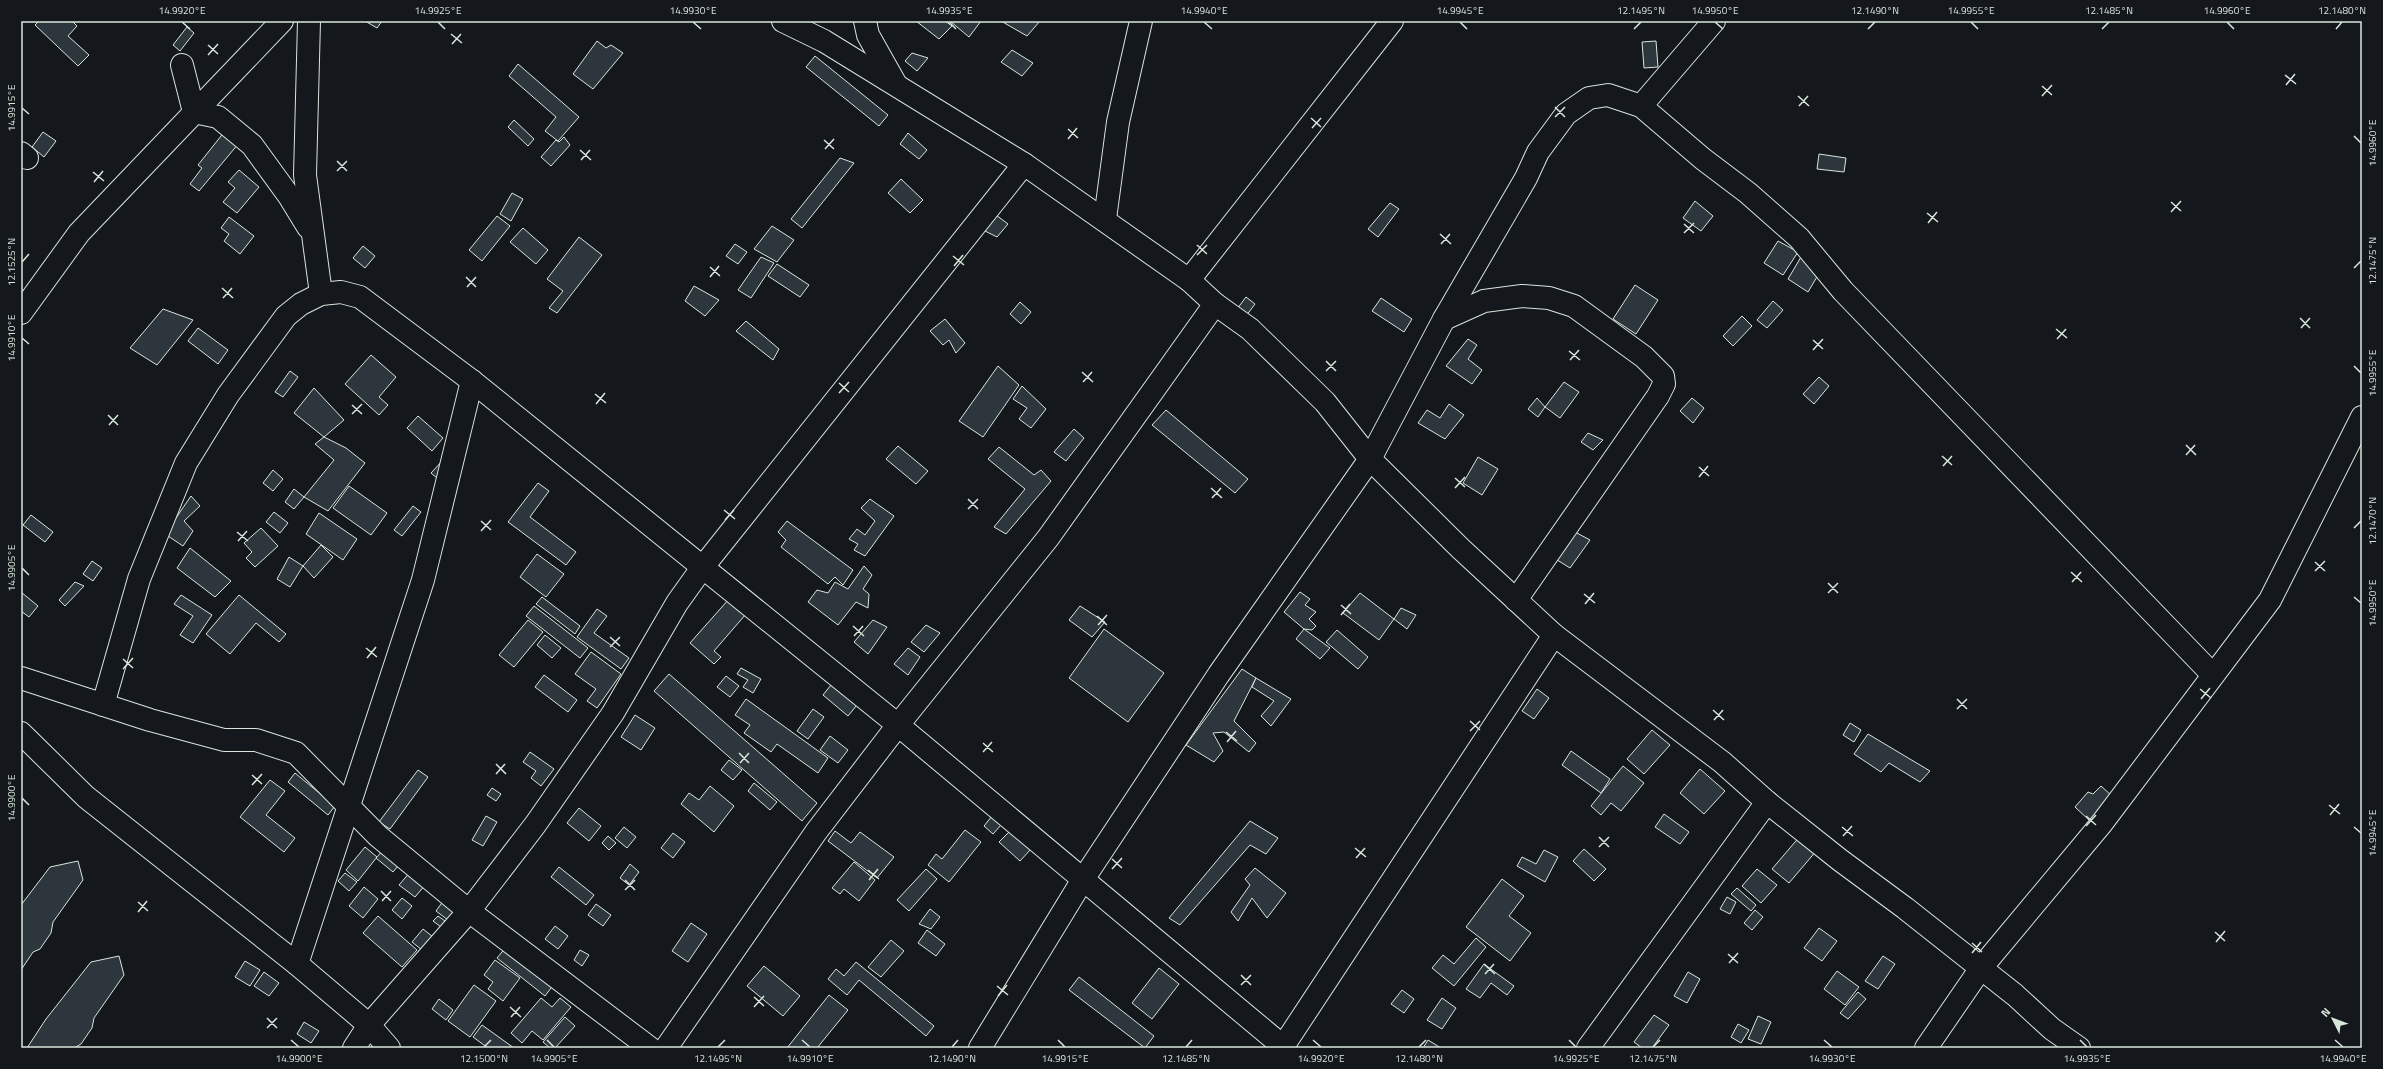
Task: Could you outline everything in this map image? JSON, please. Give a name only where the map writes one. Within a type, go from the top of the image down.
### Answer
[{"type":"street","points":[[21,313],[78,233],[282,21]]},
{"type":"street","points":[[309,21],[305,175],[321,294]]},
{"type":"street","points":[[783,21],[824,41],[1024,164],[1105,219],[1189,280],[1215,304],[1250,329],[1325,402],[1370,458],[1461,549],[1554,635],[1722,762],[1767,802],[1981,968],[2052,1028],[2079,1048]]},
{"type":"street","points":[[865,21],[868,35],[895,84]]},
{"type":"street","points":[[1105,219],[1118,122],[1141,21]]},
{"type":"street","points":[[1189,280],[1392,21]]},
{"type":"street","points":[[1641,106],[1714,21]]},
{"type":"street","points":[[182,65],[194,112]]},
{"type":"street","points":[[980,1048],[1082,881],[1219,674],[1370,458],[1444,319],[1526,178],[1538,152],[1566,114],[1589,98],[1608,95],[1641,106],[1703,159],[1748,193],[1799,238],[1843,291],[2213,675]]},
{"type":"street","points":[[194,112],[218,117],[252,145],[289,196],[313,234]]},
{"type":"street","points":[[354,1048],[369,1024],[469,911],[535,825],[613,713],[677,603],[702,568],[1024,164]]},
{"type":"street","points":[[103,705],[139,579],[186,463],[228,395],[286,316],[301,304],[321,294],[341,292],[360,297],[472,381],[898,725],[1082,881],[1283,1048],[1554,635]]},
{"type":"street","points":[[1444,319],[1484,301],[1522,296],[1549,298],[1574,306],[1644,357],[1664,376],[1664,384],[1658,396],[1516,600]]},
{"type":"street","points":[[666,1048],[816,832],[898,725],[1048,538],[1215,304]]},
{"type":"street","points":[[297,964],[423,580],[472,381]]},
{"type":"street","points":[[1926,1048],[1981,968],[2102,823],[2270,600],[2362,417]]},
{"type":"street","points":[[21,678],[103,705],[224,740],[256,740],[296,753],[378,836],[469,911],[650,1048]]},
{"type":"street","points":[[21,733],[86,797],[297,964],[369,1024],[389,1048]]},
{"type":"street","points":[[1588,1048],[1767,802]]},
{"type":"building","points":[[39,21],[72,21],[77,26],[68,36],[89,55],[78,66],[35,25]]},
{"type":"building","points":[[365,21],[382,21],[377,28]]},
{"type":"building","points":[[916,21],[945,21],[952,26],[939,39]]},
{"type":"building","points":[[950,21],[981,21],[969,37]]},
{"type":"building","points":[[1001,21],[1040,21],[1027,36]]},
{"type":"building","points":[[187,27],[194,33],[180,51],[173,45]]},
{"type":"building","points":[[597,41],[606,48],[611,45],[623,53],[593,89],[573,74]]},
{"type":"building","points":[[1656,41],[1658,67],[1644,68],[1642,42]]},
{"type":"building","points":[[1012,50],[1033,63],[1022,76],[1001,62]]},
{"type":"building","points":[[912,53],[928,58],[917,71],[905,61]]},
{"type":"building","points":[[815,56],[888,115],[879,126],[806,67]]},
{"type":"building","points":[[518,64],[579,117],[558,141],[545,131],[556,117],[509,76]]},
{"type":"building","points":[[514,120],[534,139],[528,146],[508,127]]},
{"type":"building","points":[[225,131],[239,143],[199,191],[190,184],[202,168],[198,165]]},
{"type":"building","points":[[43,132],[56,141],[44,157],[32,147]]},
{"type":"building","points":[[908,133],[927,150],[919,159],[900,144]]},
{"type":"building","points":[[564,137],[570,145],[551,166],[541,157],[556,140],[559,142]]},
{"type":"building","points":[[1819,154],[1846,158],[1844,172],[1817,169]]},
{"type":"building","points":[[840,158],[854,163],[802,228],[791,219]]},
{"type":"building","points":[[239,170],[259,187],[237,213],[223,202],[235,188],[228,182]]},
{"type":"building","points":[[901,179],[923,200],[910,213],[888,193]]},
{"type":"building","points":[[512,193],[523,199],[511,221],[500,214]]},
{"type":"building","points":[[1695,201],[1713,216],[1701,231],[1683,218]]},
{"type":"building","points":[[1390,203],[1399,209],[1378,237],[1368,229]]},
{"type":"building","points":[[996,215],[1008,224],[997,237],[983,230]]},
{"type":"building","points":[[497,216],[510,226],[482,261],[469,250]]},
{"type":"building","points":[[229,217],[254,236],[240,254],[224,241],[229,234],[221,228]]},
{"type":"building","points":[[772,226],[794,240],[777,262],[754,249]]},
{"type":"building","points":[[523,228],[548,250],[536,264],[510,242]]},
{"type":"building","points":[[579,237],[602,255],[557,313],[549,308],[563,291],[547,279]]},
{"type":"building","points":[[1778,241],[1798,252],[1783,275],[1764,263]]},
{"type":"building","points":[[735,244],[747,252],[738,264],[726,256]]},
{"type":"building","points":[[363,246],[375,256],[365,268],[353,258]]},
{"type":"building","points":[[761,257],[774,263],[751,298],[738,290]]},
{"type":"building","points":[[1801,257],[1821,270],[1808,292],[1788,279]]},
{"type":"building","points":[[777,264],[809,285],[800,297],[768,276]]},
{"type":"building","points":[[1635,285],[1658,300],[1636,334],[1613,319]]},
{"type":"building","points":[[694,286],[719,300],[705,316],[685,301]]},
{"type":"building","points":[[1246,297],[1255,304],[1246,316],[1237,309]]},
{"type":"building","points":[[1381,298],[1412,319],[1404,332],[1372,311]]},
{"type":"building","points":[[1773,301],[1783,310],[1767,328],[1757,320]]},
{"type":"building","points":[[1020,302],[1031,312],[1021,324],[1010,314]]},
{"type":"building","points":[[163,309],[193,320],[157,365],[130,348]]},
{"type":"building","points":[[1742,316],[1752,326],[1733,346],[1723,336]]},
{"type":"building","points":[[945,319],[965,343],[956,353],[949,340],[943,345],[930,331]]},
{"type":"building","points":[[746,321],[779,349],[773,360],[736,331]]},
{"type":"building","points":[[198,328],[228,350],[218,364],[188,341]]},
{"type":"building","points":[[1468,339],[1477,345],[1468,359],[1482,370],[1472,384],[1446,366]]},
{"type":"building","points":[[371,355],[396,377],[379,397],[388,405],[379,415],[345,384]]},
{"type":"building","points":[[998,366],[1019,385],[983,437],[959,421]]},
{"type":"building","points":[[290,371],[298,377],[283,397],[275,392]]},
{"type":"building","points":[[1819,377],[1829,386],[1814,404],[1803,394]]},
{"type":"building","points":[[1564,382],[1579,392],[1560,418],[1545,407]]},
{"type":"building","points":[[1022,386],[1046,409],[1031,428],[1019,419],[1027,408],[1013,399]]},
{"type":"building","points":[[314,388],[344,420],[324,437],[294,413]]},
{"type":"building","points":[[1537,398],[1545,407],[1538,417],[1528,409]]},
{"type":"building","points":[[1692,398],[1704,408],[1693,423],[1680,411]]},
{"type":"building","points":[[1449,404],[1464,415],[1445,439],[1418,423],[1427,410],[1440,418]]},
{"type":"building","points":[[1166,410],[1248,479],[1235,493],[1152,425]]},
{"type":"building","points":[[418,416],[443,438],[432,451],[407,428]]},
{"type":"building","points":[[1074,429],[1084,438],[1066,461],[1054,452]]},
{"type":"building","points":[[1588,433],[1603,440],[1593,450],[1581,442]]},
{"type":"building","points":[[324,437],[346,448],[365,463],[328,511],[304,497],[334,460],[315,444]]},
{"type":"building","points":[[898,446],[928,471],[916,484],[886,459]]},
{"type":"building","points":[[999,447],[1034,475],[1041,470],[1051,481],[1006,534],[994,527],[1025,489],[988,459]]},
{"type":"building","points":[[1478,457],[1498,469],[1482,495],[1463,483]]},
{"type":"building","points":[[444,459],[444,484],[431,473]]},
{"type":"building","points":[[273,470],[283,479],[273,491],[263,483]]},
{"type":"building","points":[[538,483],[549,491],[530,517],[576,552],[566,565],[508,522]]},
{"type":"building","points":[[349,486],[387,513],[371,535],[333,508]]},
{"type":"building","points":[[294,489],[304,497],[294,509],[285,502]]},
{"type":"building","points":[[191,496],[200,506],[184,521],[193,531],[183,546],[165,534]]},
{"type":"building","points":[[870,499],[894,516],[865,556],[854,550],[858,544],[849,539],[857,529],[865,535],[875,521],[861,508]]},
{"type":"building","points":[[413,506],[421,512],[402,536],[394,530]]},
{"type":"building","points":[[274,512],[288,523],[280,533],[266,522]]},
{"type":"building","points":[[319,513],[357,539],[343,560],[306,534]]},
{"type":"building","points":[[31,515],[53,532],[45,542],[23,525]]},
{"type":"building","points":[[787,521],[853,570],[843,585],[835,577],[828,584],[781,547],[786,540],[778,532]]},
{"type":"building","points":[[261,528],[278,546],[255,567],[246,558],[252,552],[244,543]]},
{"type":"building","points":[[1575,532],[1590,540],[1570,568],[1554,558]]},
{"type":"building","points":[[321,545],[333,557],[314,578],[303,566]]},
{"type":"building","points":[[190,548],[231,581],[215,597],[177,568]]},
{"type":"building","points":[[537,554],[564,574],[546,597],[520,577]]},
{"type":"building","points":[[289,557],[303,566],[290,587],[277,579]]},
{"type":"building","points":[[92,561],[102,568],[93,581],[83,574]]},
{"type":"building","points":[[864,566],[872,575],[863,589],[869,594],[868,608],[856,602],[838,625],[808,602],[817,590],[828,593],[835,582],[848,589]]},
{"type":"building","points":[[75,582],[84,586],[65,606],[59,600]]},
{"type":"building","points":[[21,592],[38,606],[29,617],[21,611]]},
{"type":"building","points":[[1300,592],[1310,599],[1305,605],[1316,612],[1309,619],[1316,626],[1312,630],[1304,629],[1284,612]]},
{"type":"building","points":[[1360,593],[1394,619],[1379,640],[1343,613]]},
{"type":"building","points":[[181,595],[212,615],[193,643],[180,635],[193,616],[174,604]]},
{"type":"building","points":[[239,595],[286,634],[279,642],[256,623],[230,654],[206,634]]},
{"type":"building","points":[[542,597],[580,626],[575,634],[536,604]]},
{"type":"building","points":[[729,599],[746,614],[714,651],[721,657],[714,664],[690,643]]},
{"type":"building","points":[[534,606],[588,648],[580,658],[526,616]]},
{"type":"building","points":[[1080,606],[1105,622],[1092,637],[1069,620]]},
{"type":"building","points":[[1401,608],[1416,615],[1407,629],[1394,619]]},
{"type":"building","points":[[597,609],[607,616],[594,633],[629,658],[621,669],[577,637]]},
{"type":"building","points":[[528,620],[543,632],[514,667],[499,655]]},
{"type":"building","points":[[873,620],[887,627],[868,654],[854,642]]},
{"type":"building","points":[[926,625],[940,633],[924,652],[911,642]]},
{"type":"building","points":[[1104,629],[1164,673],[1128,722],[1069,678]]},
{"type":"building","points":[[1304,629],[1330,648],[1320,659],[1296,639]]},
{"type":"building","points":[[1337,630],[1368,657],[1358,669],[1326,642]]},
{"type":"building","points":[[545,635],[561,648],[552,658],[537,645]]},
{"type":"building","points":[[908,648],[920,657],[908,675],[894,664]]},
{"type":"building","points":[[591,652],[621,674],[597,708],[587,701],[596,689],[575,674]]},
{"type":"building","points":[[741,668],[761,679],[753,693],[743,687],[748,680],[737,674]]},
{"type":"building","points":[[1242,669],[1256,678],[1234,721],[1256,743],[1249,752],[1224,732],[1213,733],[1223,751],[1214,762],[1186,745]]},
{"type":"building","points":[[669,674],[817,803],[802,821],[654,691]]},
{"type":"building","points":[[544,675],[577,700],[568,712],[535,687]]},
{"type":"building","points":[[726,676],[739,686],[730,697],[717,687]]},
{"type":"building","points":[[1256,678],[1291,699],[1271,726],[1261,716],[1274,701],[1252,687]]},
{"type":"building","points":[[835,680],[861,700],[848,716],[823,695]]},
{"type":"building","points":[[1537,689],[1549,698],[1534,719],[1522,711]]},
{"type":"building","points":[[746,699],[828,758],[818,773],[777,744],[771,752],[744,733],[750,725],[735,715]]},
{"type":"building","points":[[813,709],[824,717],[808,739],[797,731]]},
{"type":"building","points":[[635,715],[655,728],[641,750],[621,737]]},
{"type":"building","points":[[1850,723],[1861,730],[1854,742],[1843,735]]},
{"type":"building","points":[[1652,730],[1670,745],[1644,774],[1627,759]]},
{"type":"building","points":[[1868,734],[1930,771],[1920,782],[1889,763],[1881,772],[1854,754]]},
{"type":"building","points":[[830,736],[848,750],[838,763],[820,750]]},
{"type":"building","points":[[1571,751],[1610,779],[1601,793],[1562,765]]},
{"type":"building","points":[[530,752],[554,769],[541,786],[531,778],[536,771],[523,762]]},
{"type":"building","points":[[729,760],[742,770],[733,780],[721,770]]},
{"type":"building","points":[[1623,766],[1644,783],[1621,811],[1611,803],[1601,815],[1591,806]]},
{"type":"building","points":[[1700,769],[1725,791],[1704,814],[1680,793]]},
{"type":"building","points":[[418,770],[428,777],[390,829],[379,822]]},
{"type":"building","points":[[295,773],[335,806],[328,815],[288,782]]},
{"type":"building","points":[[270,780],[285,791],[266,815],[295,838],[284,852],[240,817]]},
{"type":"building","points":[[754,783],[777,802],[770,810],[748,791]]},
{"type":"building","points":[[710,786],[734,806],[714,832],[681,804],[689,793],[699,800]]},
{"type":"building","points":[[2101,786],[2112,796],[2090,821],[2075,807],[2088,792],[2093,794]]},
{"type":"building","points":[[492,788],[501,794],[496,801],[487,795]]},
{"type":"building","points":[[579,808],[601,826],[589,841],[567,823]]},
{"type":"building","points":[[1664,814],[1689,832],[1680,844],[1655,827]]},
{"type":"building","points":[[486,816],[497,822],[483,846],[472,840]]},
{"type":"building","points":[[992,816],[1001,825],[993,834],[984,826]]},
{"type":"building","points":[[1250,821],[1278,838],[1266,854],[1250,845],[1180,925],[1169,918]]},
{"type":"building","points":[[624,827],[636,837],[627,848],[615,838]]},
{"type":"building","points":[[965,830],[981,842],[949,882],[928,865],[936,854],[942,859]]},
{"type":"building","points":[[1011,830],[1031,849],[1020,861],[999,842]]},
{"type":"building","points":[[835,831],[851,843],[860,832],[894,857],[877,878],[828,841]]},
{"type":"building","points":[[673,833],[685,842],[673,858],[661,848]]},
{"type":"building","points":[[1801,835],[1817,850],[1789,883],[1772,869]]},
{"type":"building","points":[[608,836],[616,843],[609,850],[602,843]]},
{"type":"building","points":[[365,847],[377,857],[358,881],[346,870]]},
{"type":"building","points":[[386,847],[402,861],[393,872],[376,858]]},
{"type":"building","points":[[1584,849],[1606,869],[1594,881],[1573,861]]},
{"type":"building","points":[[1544,850],[1558,857],[1545,882],[1517,866],[1522,857],[1536,864]]},
{"type":"building","points":[[78,861],[83,880],[53,922],[51,933],[40,949],[33,952],[21,970],[21,905],[50,867]]},
{"type":"building","points":[[854,862],[875,880],[859,901],[844,889],[840,894],[832,888]]},
{"type":"building","points":[[630,864],[639,872],[629,885],[620,878]]},
{"type":"building","points":[[559,867],[594,895],[586,905],[551,877]]},
{"type":"building","points":[[1255,868],[1286,893],[1267,918],[1252,898],[1238,921],[1231,912],[1250,885],[1245,879]]},
{"type":"building","points":[[926,869],[937,879],[909,911],[897,900]]},
{"type":"building","points":[[1757,869],[1777,885],[1761,903],[1742,886]]},
{"type":"building","points":[[411,871],[426,884],[415,897],[399,885]]},
{"type":"building","points":[[345,873],[357,882],[349,891],[338,881]]},
{"type":"building","points":[[1502,879],[1524,896],[1509,916],[1531,933],[1510,961],[1466,927]]},
{"type":"building","points":[[364,887],[378,899],[363,918],[349,906]]},
{"type":"building","points":[[1737,888],[1756,905],[1751,911],[1731,894]]},
{"type":"building","points":[[1727,897],[1736,902],[1730,914],[1720,909]]},
{"type":"building","points":[[402,898],[412,906],[402,919],[392,910]]},
{"type":"building","points":[[444,900],[456,909],[448,920],[436,911]]},
{"type":"building","points":[[596,904],[611,915],[603,926],[588,915]]},
{"type":"building","points":[[930,909],[940,917],[931,929],[919,924]]},
{"type":"building","points":[[1755,910],[1763,917],[1752,930],[1744,923]]},
{"type":"building","points":[[378,916],[417,950],[402,967],[363,933]]},
{"type":"building","points":[[438,916],[445,921],[441,927],[433,921]]},
{"type":"building","points":[[691,923],[707,934],[688,962],[672,951]]},
{"type":"building","points":[[555,926],[568,936],[558,949],[545,939]]},
{"type":"building","points":[[1819,928],[1837,941],[1822,961],[1804,948]]},
{"type":"building","points":[[423,929],[433,937],[422,950],[412,942]]},
{"type":"building","points":[[927,930],[945,944],[936,956],[918,943]]},
{"type":"building","points":[[1476,938],[1486,947],[1454,986],[1432,968],[1443,955],[1454,964]]},
{"type":"building","points":[[891,940],[904,951],[881,977],[868,967]]},
{"type":"building","points":[[507,946],[554,984],[545,996],[497,958]]},
{"type":"building","points":[[580,950],[589,955],[582,966],[574,960]]},
{"type":"building","points":[[119,956],[124,975],[94,1018],[92,1028],[81,1044],[74,1048],[27,1048],[46,1019],[91,962]]},
{"type":"building","points":[[1883,956],[1895,964],[1878,989],[1865,981]]},
{"type":"building","points":[[495,960],[520,978],[503,1001],[488,989],[493,982],[484,975]]},
{"type":"building","points":[[245,961],[260,970],[250,986],[235,977]]},
{"type":"building","points":[[856,962],[934,1026],[926,1036],[859,980],[847,995],[828,979],[836,969],[844,976]]},
{"type":"building","points":[[1484,964],[1514,986],[1507,995],[1491,983],[1480,998],[1466,989]]},
{"type":"building","points":[[764,966],[800,996],[783,1016],[747,986]]},
{"type":"building","points":[[1159,968],[1179,984],[1152,1019],[1132,1003]]},
{"type":"building","points":[[1837,971],[1859,987],[1845,1005],[1824,989]]},
{"type":"building","points":[[264,972],[279,983],[269,996],[254,986]]},
{"type":"building","points":[[1688,972],[1700,979],[1687,1003],[1674,996]]},
{"type":"building","points":[[1079,977],[1154,1036],[1145,1048],[1069,990]]},
{"type":"building","points":[[474,985],[496,1001],[470,1037],[448,1021]]},
{"type":"building","points":[[1402,990],[1414,999],[1404,1013],[1391,1004]]},
{"type":"building","points":[[1858,992],[1866,999],[1848,1019],[1840,1013]]},
{"type":"building","points":[[829,995],[848,1010],[817,1048],[787,1048]]},
{"type":"building","points":[[541,998],[552,1007],[560,998],[571,1007],[543,1040],[532,1031],[522,1043],[511,1033]]},
{"type":"building","points":[[1442,998],[1456,1008],[1442,1029],[1427,1020]]},
{"type":"building","points":[[439,999],[453,1010],[446,1020],[432,1009]]},
{"type":"building","points":[[1654,1015],[1669,1025],[1652,1048],[1642,1048],[1634,1042]]},
{"type":"building","points":[[1758,1016],[1771,1022],[1761,1044],[1748,1039]]},
{"type":"building","points":[[565,1017],[575,1026],[555,1048],[550,1048],[543,1042]]},
{"type":"building","points":[[304,1022],[319,1031],[311,1043],[297,1034]]},
{"type":"building","points":[[1738,1024],[1749,1030],[1741,1043],[1731,1037]]},
{"type":"building","points":[[482,1025],[514,1048],[488,1048],[473,1037]]},
{"type":"building","points":[[1428,1040],[1441,1048],[1423,1048]]}]
